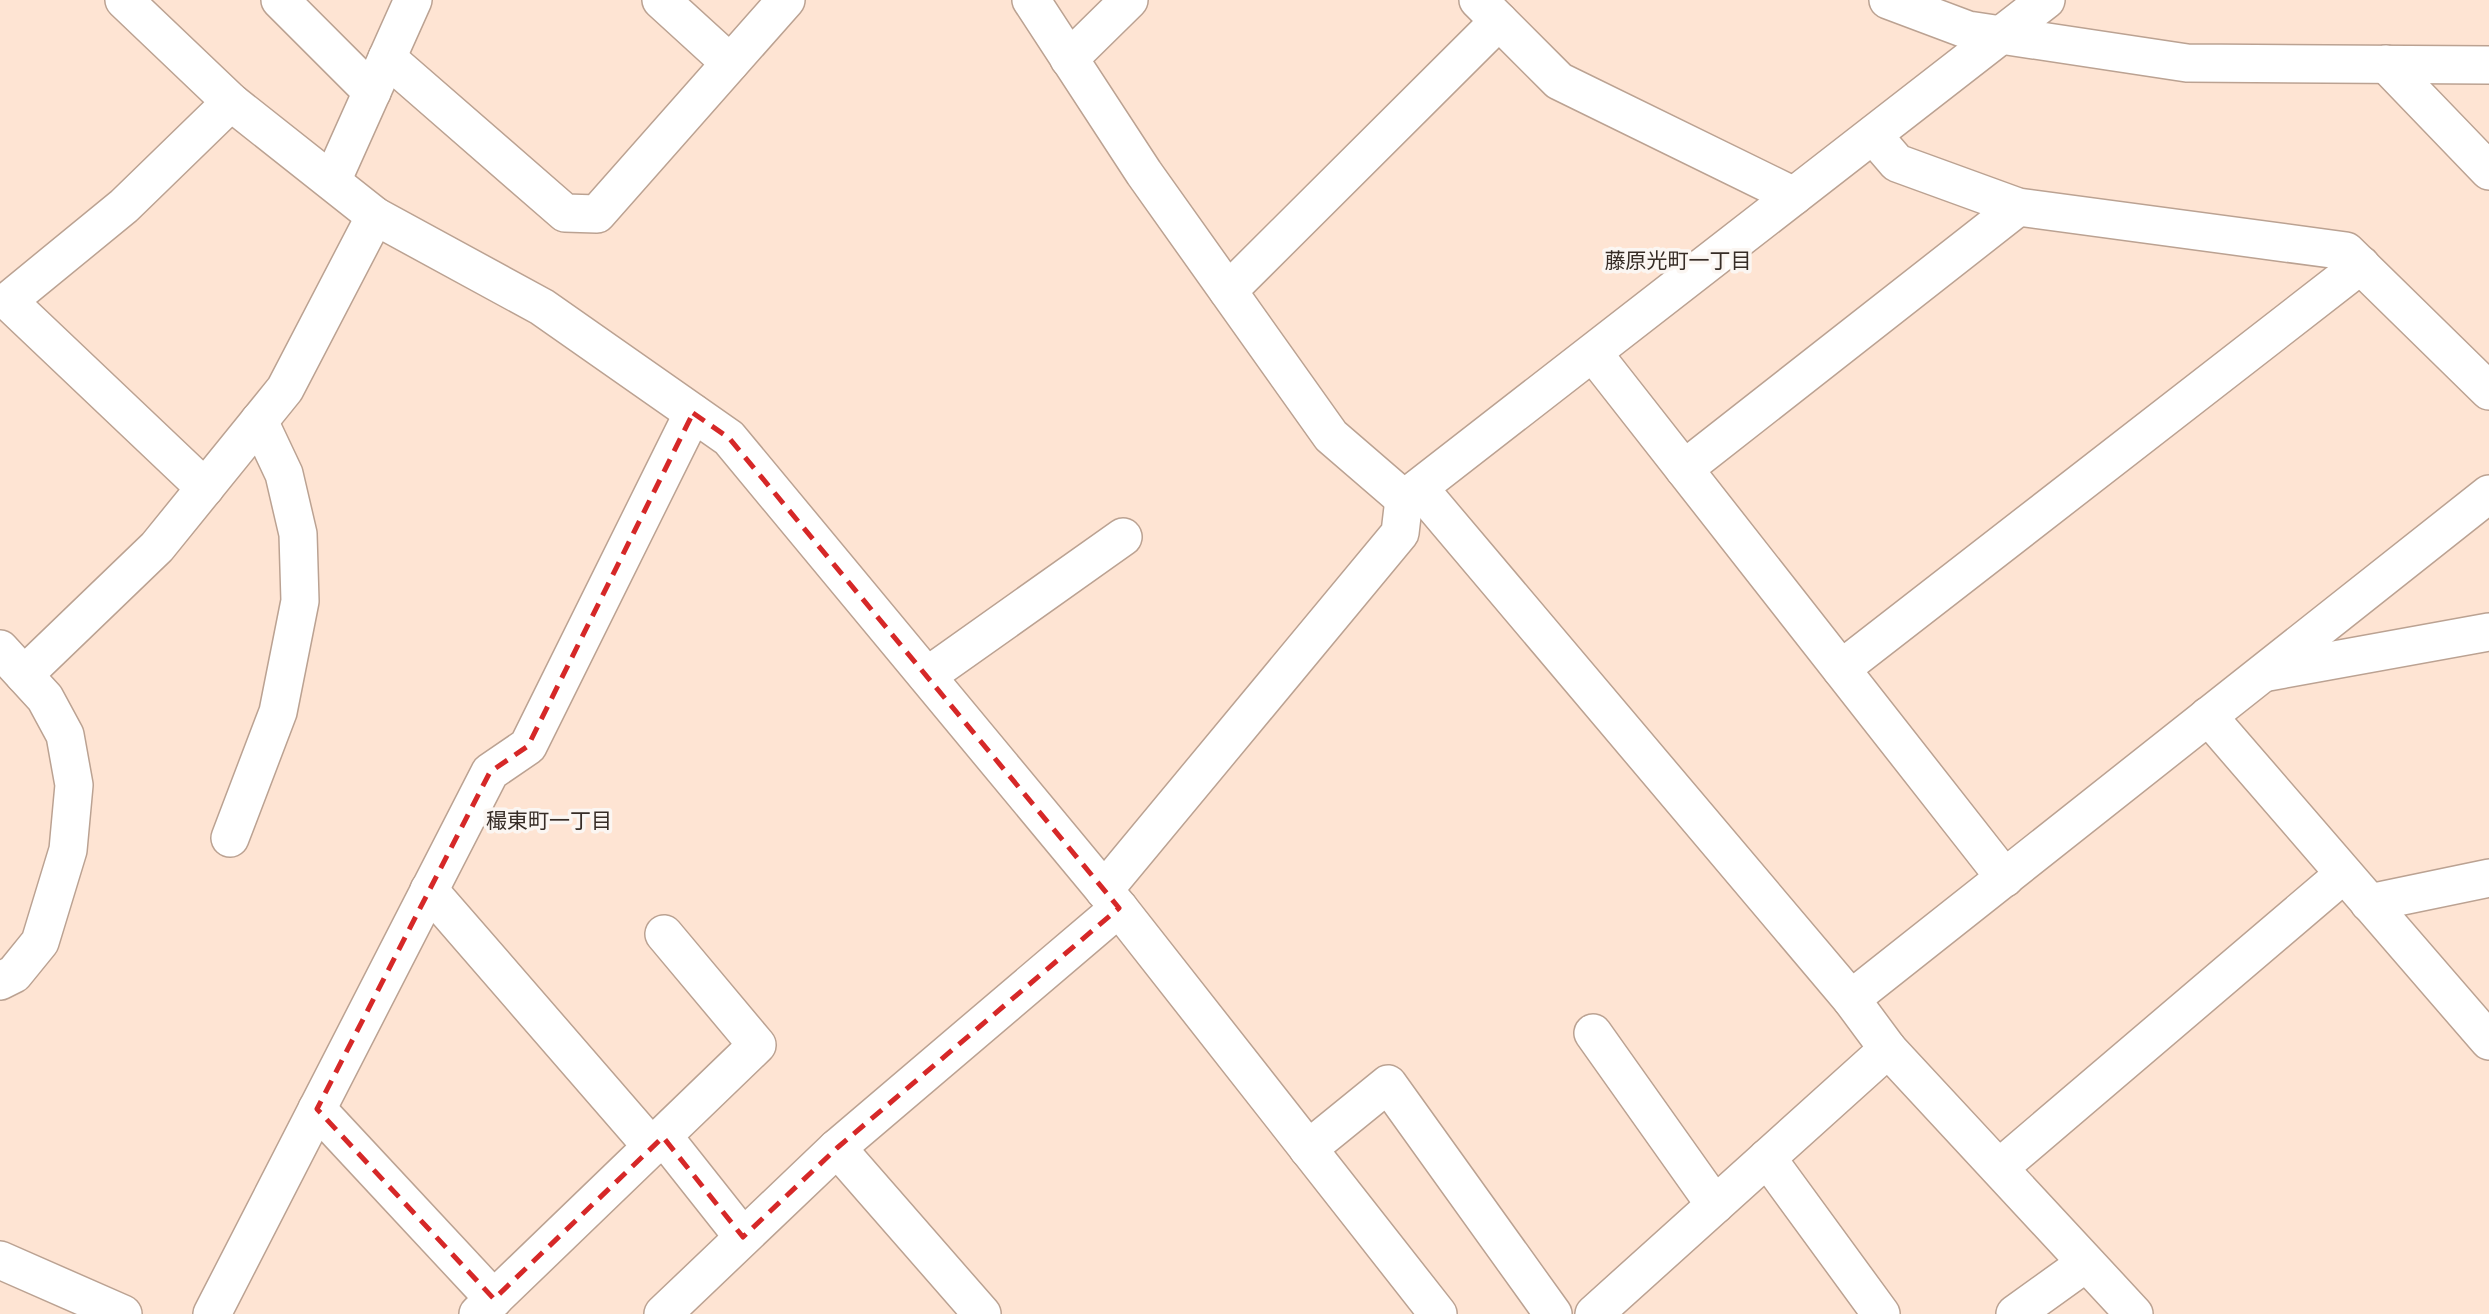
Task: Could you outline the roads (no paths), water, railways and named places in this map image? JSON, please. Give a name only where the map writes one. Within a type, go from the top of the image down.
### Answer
[{"type":"street","points":[[124,0],[231,102],[375,216],[542,307],[729,438],[1112,899],[1438,1314]]},
{"type":"street","points":[[280,0],[372,92]]},
{"type":"street","points":[[332,181],[413,0]]},
{"type":"street","points":[[662,0],[730,63]]},
{"type":"street","points":[[387,58],[565,213],[597,214],[786,0]]},
{"type":"street","points":[[1031,0],[1144,173],[1331,436],[1412,493],[1851,999],[1888,1049],[2134,1314]]},
{"type":"street","points":[[1069,59],[1129,0]]},
{"type":"street","points":[[1888,0],[1968,30],[2187,63],[2489,65]]},
{"type":"street","points":[[663,1314],[837,1148],[1112,899],[1400,533],[1412,493],[2046,0]]},
{"type":"street","points":[[1228,291],[1489,10],[1559,81],[1794,196]]},
{"type":"street","points":[[2386,64],[2489,171]]},
{"type":"street","points":[[205,488],[8,301],[124,206],[231,102]]},
{"type":"street","points":[[1873,135],[1897,163],[2018,207],[2346,251],[2489,391]]},
{"type":"street","points":[[1684,469],[2018,207]]},
{"type":"street","points":[[0,981],[14,974],[40,942],[68,850],[74,785],[65,735],[45,698],[12,662],[157,547],[285,389],[375,216]]},
{"type":"street","points":[[1841,669],[2361,265]]},
{"type":"street","points":[[1593,353],[2005,878]]},
{"type":"street","points":[[212,1314],[490,772],[528,746],[693,413]]},
{"type":"street","points":[[230,838],[278,712],[300,601],[298,534],[284,474],[259,421]]},
{"type":"street","points":[[1851,999],[2489,494]]},
{"type":"street","points":[[927,676],[1123,537]]},
{"type":"street","points":[[2263,673],[2489,632]]},
{"type":"street","points":[[2208,716],[2489,1041]]},
{"type":"street","points":[[1998,1168],[2344,874]]},
{"type":"street","points":[[2370,903],[2489,878]]},
{"type":"street","points":[[429,890],[743,1237]]},
{"type":"street","points":[[317,1109],[486,1306],[757,1045],[664,934]]},
{"type":"street","points":[[1593,1033],[1715,1205]]},
{"type":"street","points":[[1594,1314],[1888,1049]]},
{"type":"street","points":[[1308,1149],[1388,1084],[1553,1314]]},
{"type":"street","points":[[837,1148],[982,1314]]},
{"type":"street","points":[[1767,1158],[1881,1314]]},
{"type":"street","points":[[0,1260],[123,1314]]},
{"type":"street","points":[[2015,1314],[2086,1263]]},
{"type":"district","name":"藤原光町一丁目","points":[[1678,261]]},
{"type":"district","name":"穝東町一丁目","points":[[549,821]]}]
